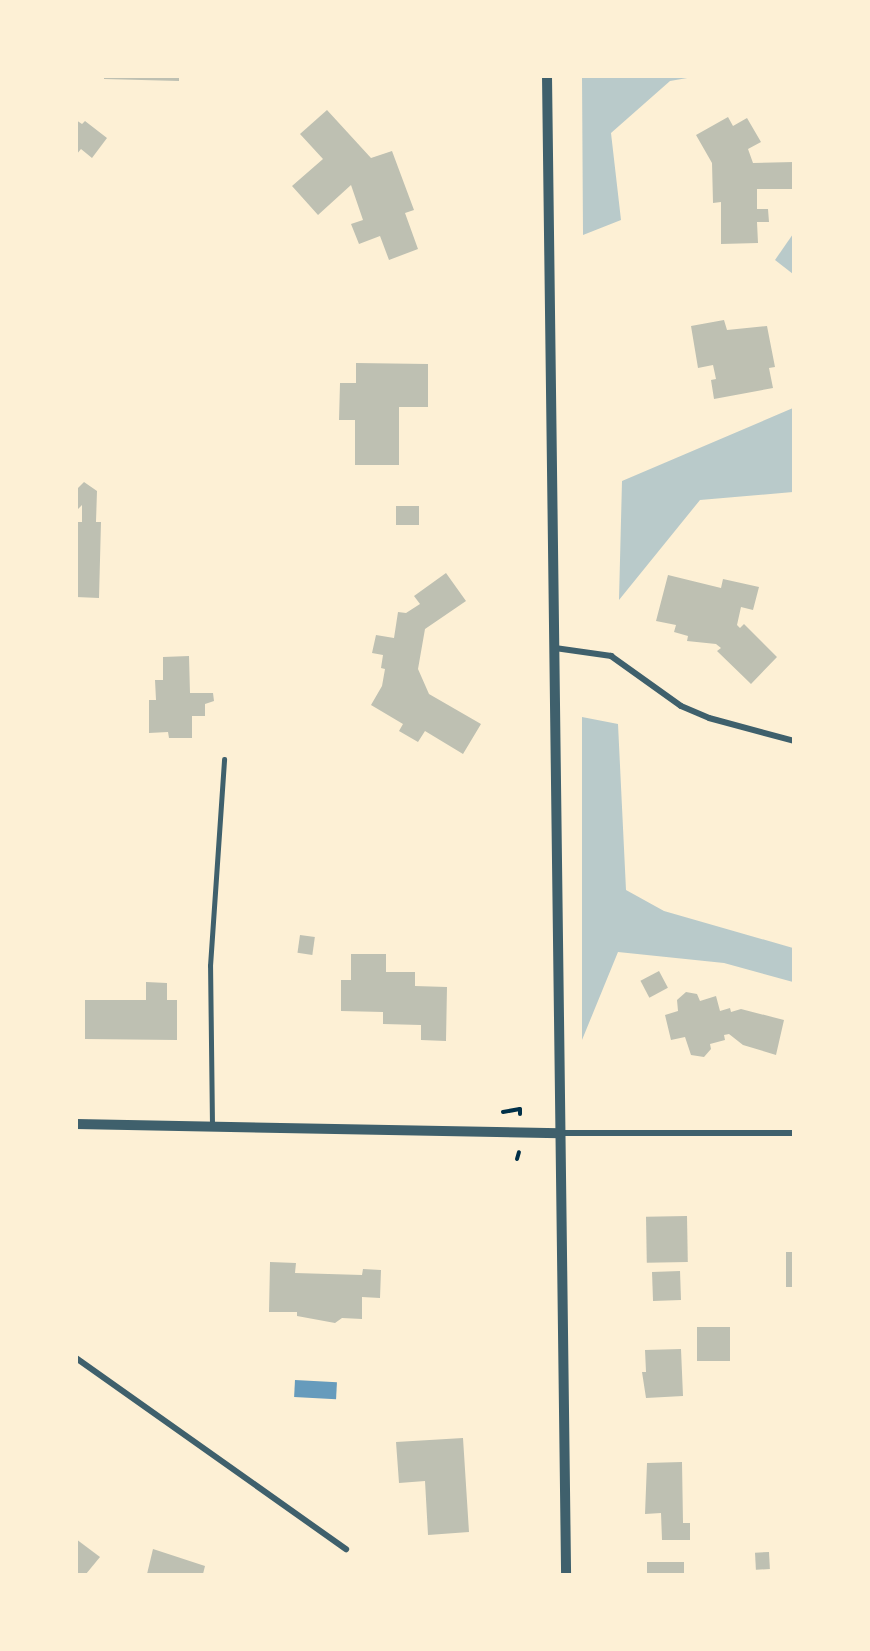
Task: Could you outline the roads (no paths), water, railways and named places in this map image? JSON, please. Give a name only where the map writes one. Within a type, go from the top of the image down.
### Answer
[{"type":"street","points":[[547,76],[566,1575]]},
{"type":"street","points":[[555,648],[611,656],[681,706],[709,718],[794,741]]},
{"type":"street","points":[[76,1124],[560,1133],[794,1133]]},
{"type":"street","points":[[76,1358],[346,1549]]},
{"type":"lane","points":[[212,1128],[210,966],[224,759]]},
{"type":"water","points":[[295,1380],[337,1382],[336,1399],[294,1397]]}]
